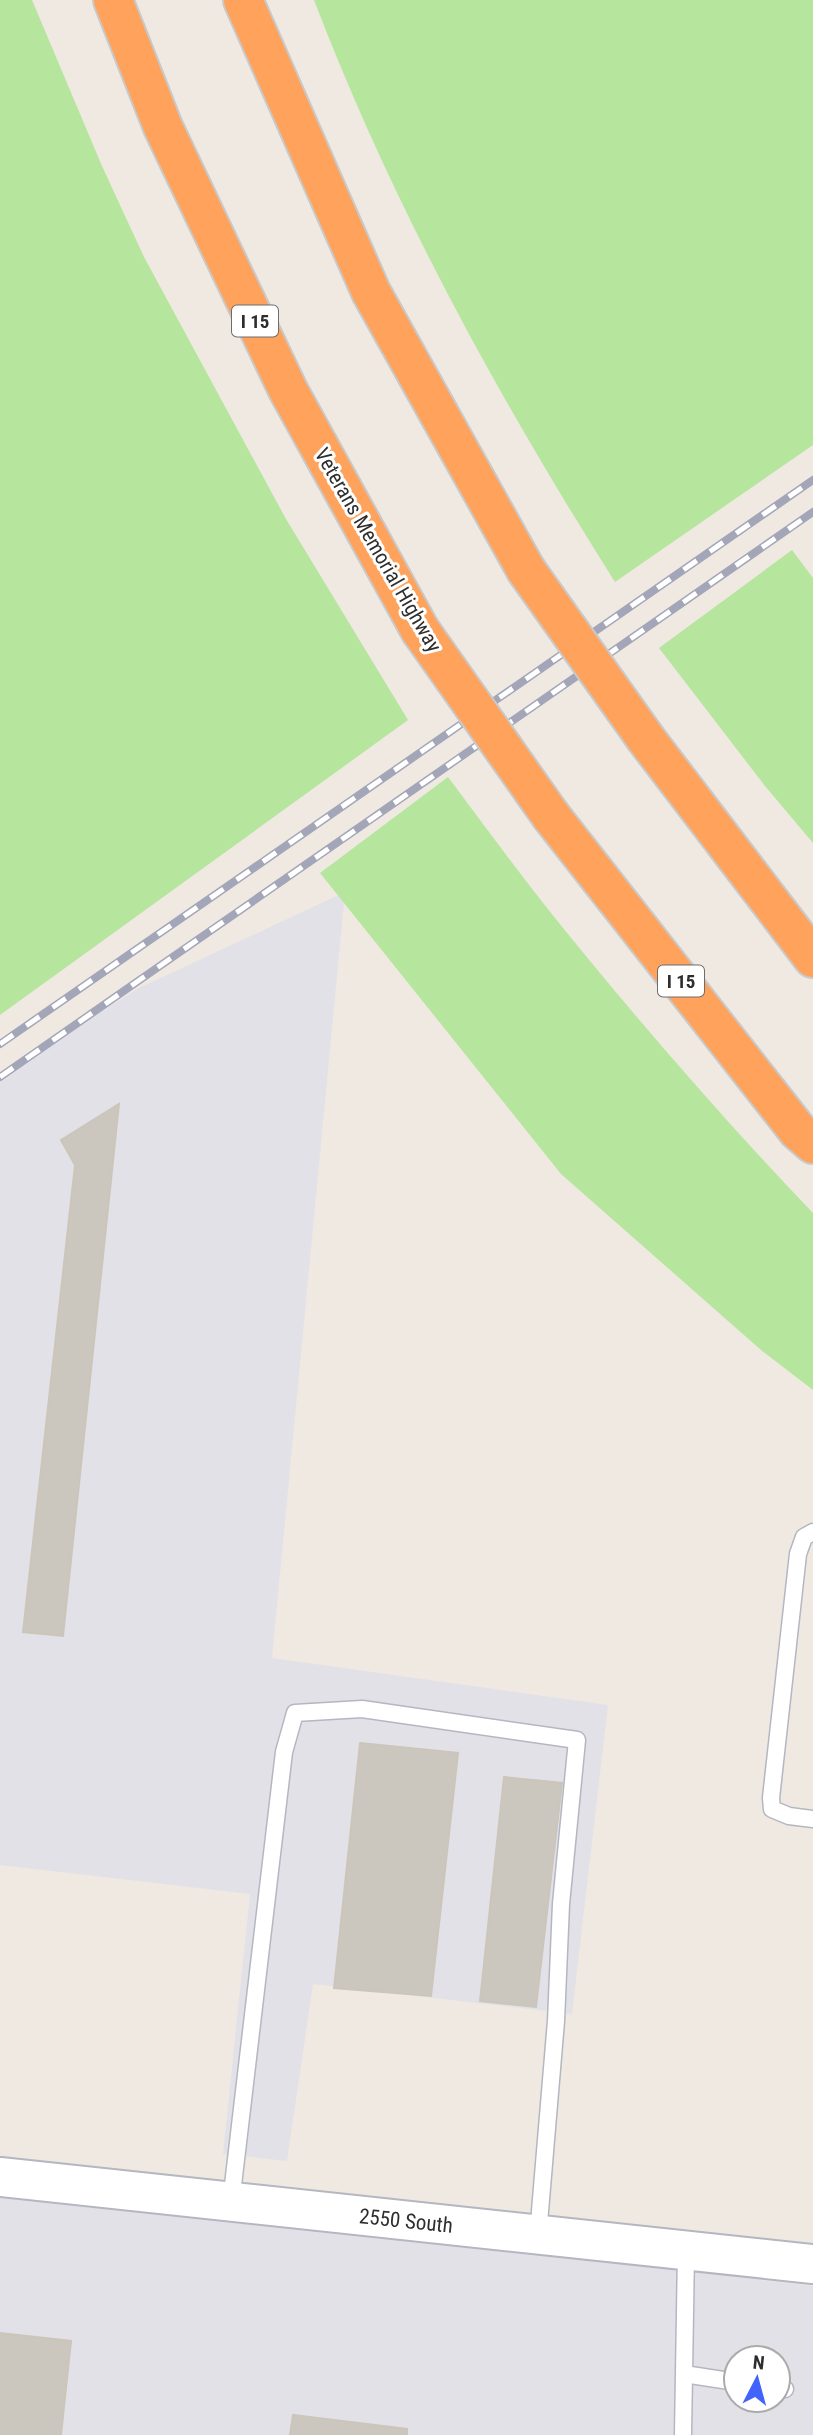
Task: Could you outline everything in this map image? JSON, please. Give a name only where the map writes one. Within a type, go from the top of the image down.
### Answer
[{"type":"highway","name":"Veterans Memorial Highway","points":[[113,0],[163,127],[288,390],[420,630],[551,816],[798,1130],[813,1144]]},
{"type":"highway","points":[[243,0],[371,292],[526,570],[646,739],[813,958]]},
{"type":"main road","name":"2550 South","points":[[0,2177],[813,2264]]},
{"type":"lane","points":[[813,1532],[804,1537],[798,1554],[771,1798],[772,1809],[789,1816],[813,1819]]},
{"type":"lane","points":[[232,2202],[284,1752],[295,1713],[362,1709],[577,1740],[561,1904],[556,2021],[538,2235]]},
{"type":"lane","points":[[683,2435],[686,2251]]},
{"type":"lane","points":[[684,2374],[722,2380]]},
{"type":"shaded area","points":[[345,892],[272,1658],[608,1705],[572,2014],[313,1984],[287,2161],[223,2154],[250,1894],[0,1865],[0,1073],[141,987]]},
{"type":"shaded area","points":[[0,2193],[813,2286],[813,2435],[0,2435]]},
{"type":"green space","points":[[0,0],[32,0],[102,166],[144,257],[286,519],[408,720],[0,1015]]},
{"type":"green space","points":[[314,0],[813,0],[813,445],[615,582],[530,442],[450,298],[377,151]]},
{"type":"green space","points":[[792,550],[813,578],[813,843],[765,786],[659,648]]},
{"type":"green space","points":[[448,777],[538,896],[614,990],[712,1103],[813,1213],[813,1390],[761,1350],[561,1174],[320,873]]},
{"type":"building","points":[[119,1104],[63,1636],[23,1632],[75,1165],[61,1140]]},
{"type":"building","points":[[360,1743],[458,1753],[431,1996],[334,1988]]},
{"type":"building","points":[[504,1777],[562,1783],[536,2007],[480,2001]]},
{"type":"building","points":[[0,2333],[71,2341],[61,2435],[0,2435]]},
{"type":"building","points":[[293,2415],[407,2429],[407,2435],[290,2435]]},
{"type":"railway","points":[[0,1044],[813,480]]},
{"type":"railway","points":[[0,1077],[813,512]]}]
